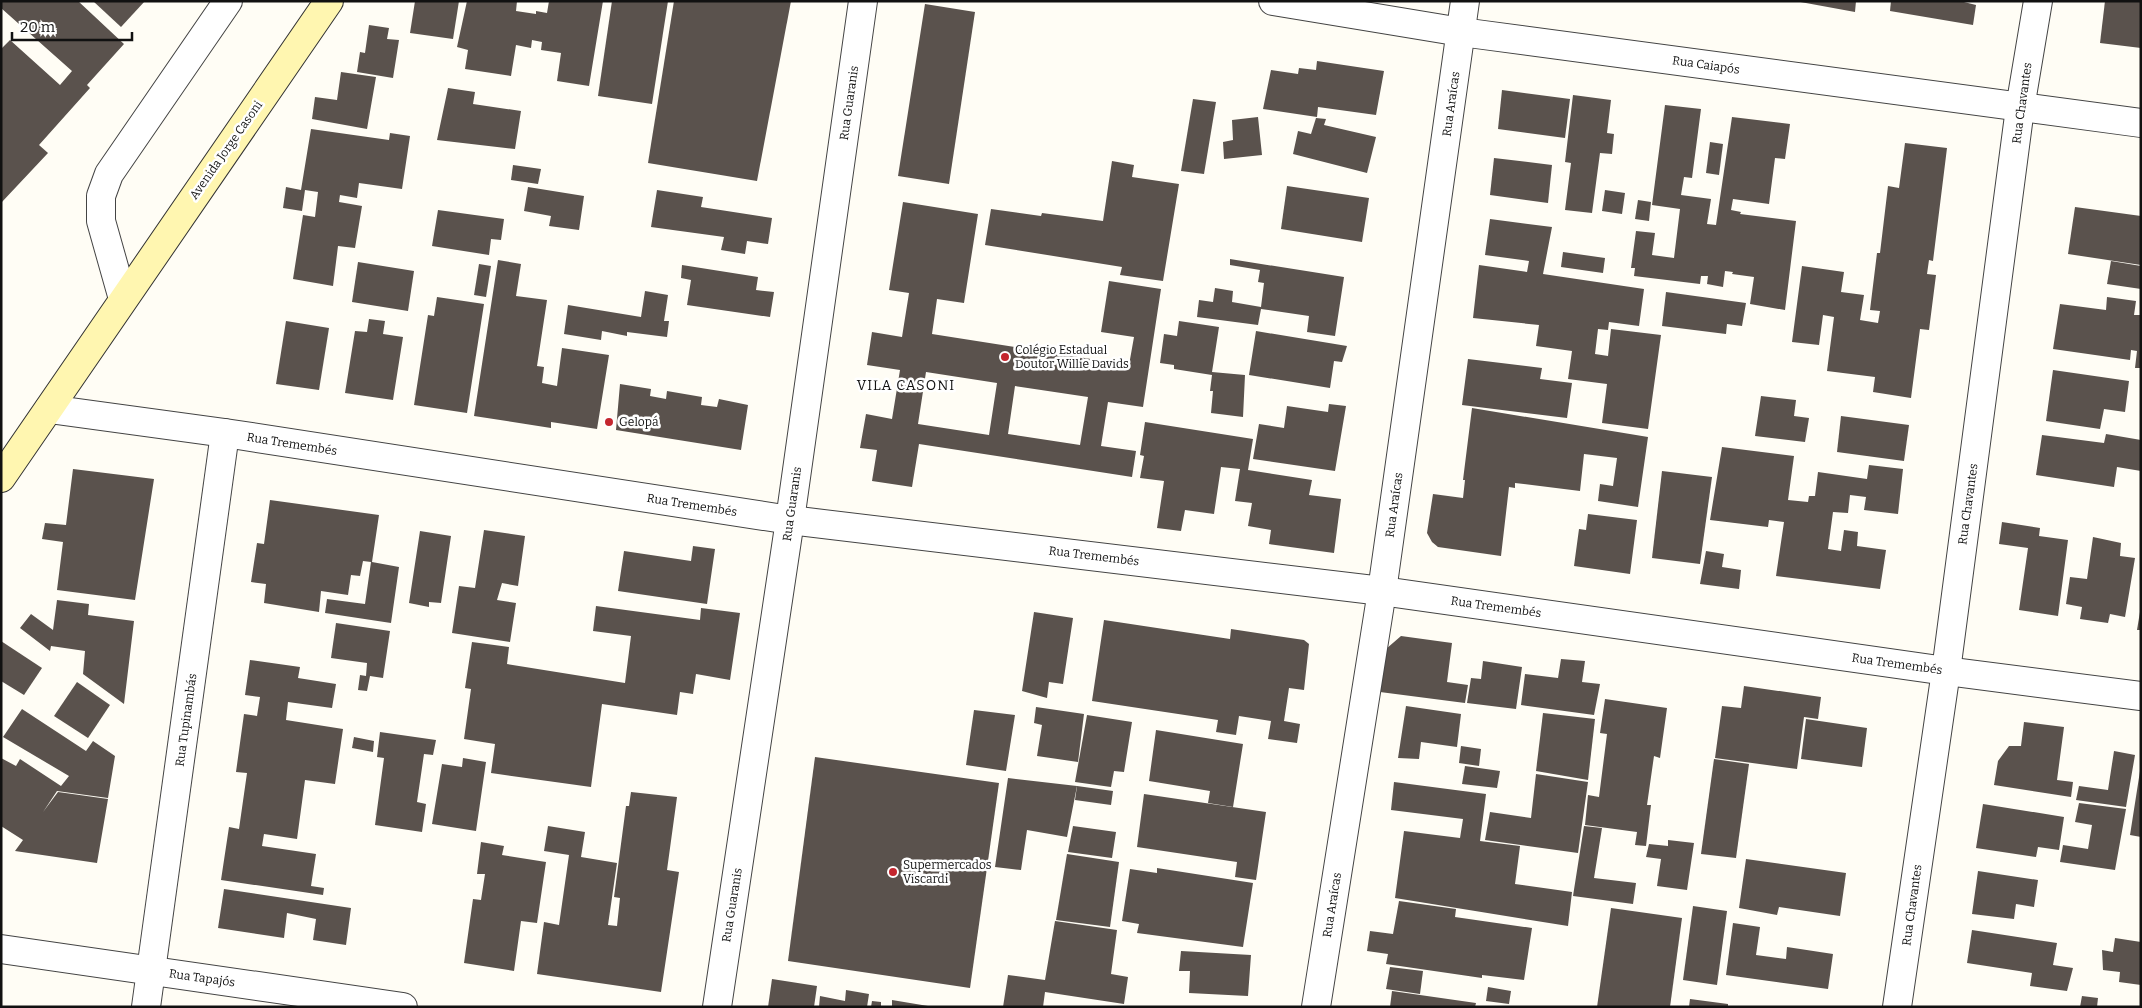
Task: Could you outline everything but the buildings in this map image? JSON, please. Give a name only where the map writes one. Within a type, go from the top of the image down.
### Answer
[{"type":"street","points":[[123,299],[101,221],[101,196],[109,174],[228,1]]},
{"type":"street","name":"Avenida Jorge Casoni","points":[[6,461],[48,409],[329,1]]},
{"type":"street","name":"Rua Guaranis","points":[[717,1007],[790,520],[863,1]]},
{"type":"street","name":"Rua Caiapós","points":[[1273,1],[1461,32],[2141,124]]},
{"type":"street","name":"Rua Araícas","points":[[1316,1007],[1382,591],[1465,1]]},
{"type":"street","name":"Rua Chavantes","points":[[1897,1007],[1946,671],[2020,108],[2038,1]]},
{"type":"street","name":"Rua Tremembés","points":[[48,409],[225,433],[790,520],[1382,591],[1946,671],[2141,696]]},
{"type":"street","name":"Rua Tupinambás","points":[[146,1007],[225,433]]},
{"type":"street","name":"Rua Tapajós","points":[[1,949],[403,1007]]},
{"type":"place","name":"Colégio Estadual Doutor Willie Davids","points":[[1005,357]]},
{"type":"place","name":"Gelopá","points":[[609,422]]},
{"type":"place","name":"Supermercados Viscardi","points":[[893,872]]},
{"type":"district","name":"VILA CASONI","points":[[906,385]]}]
